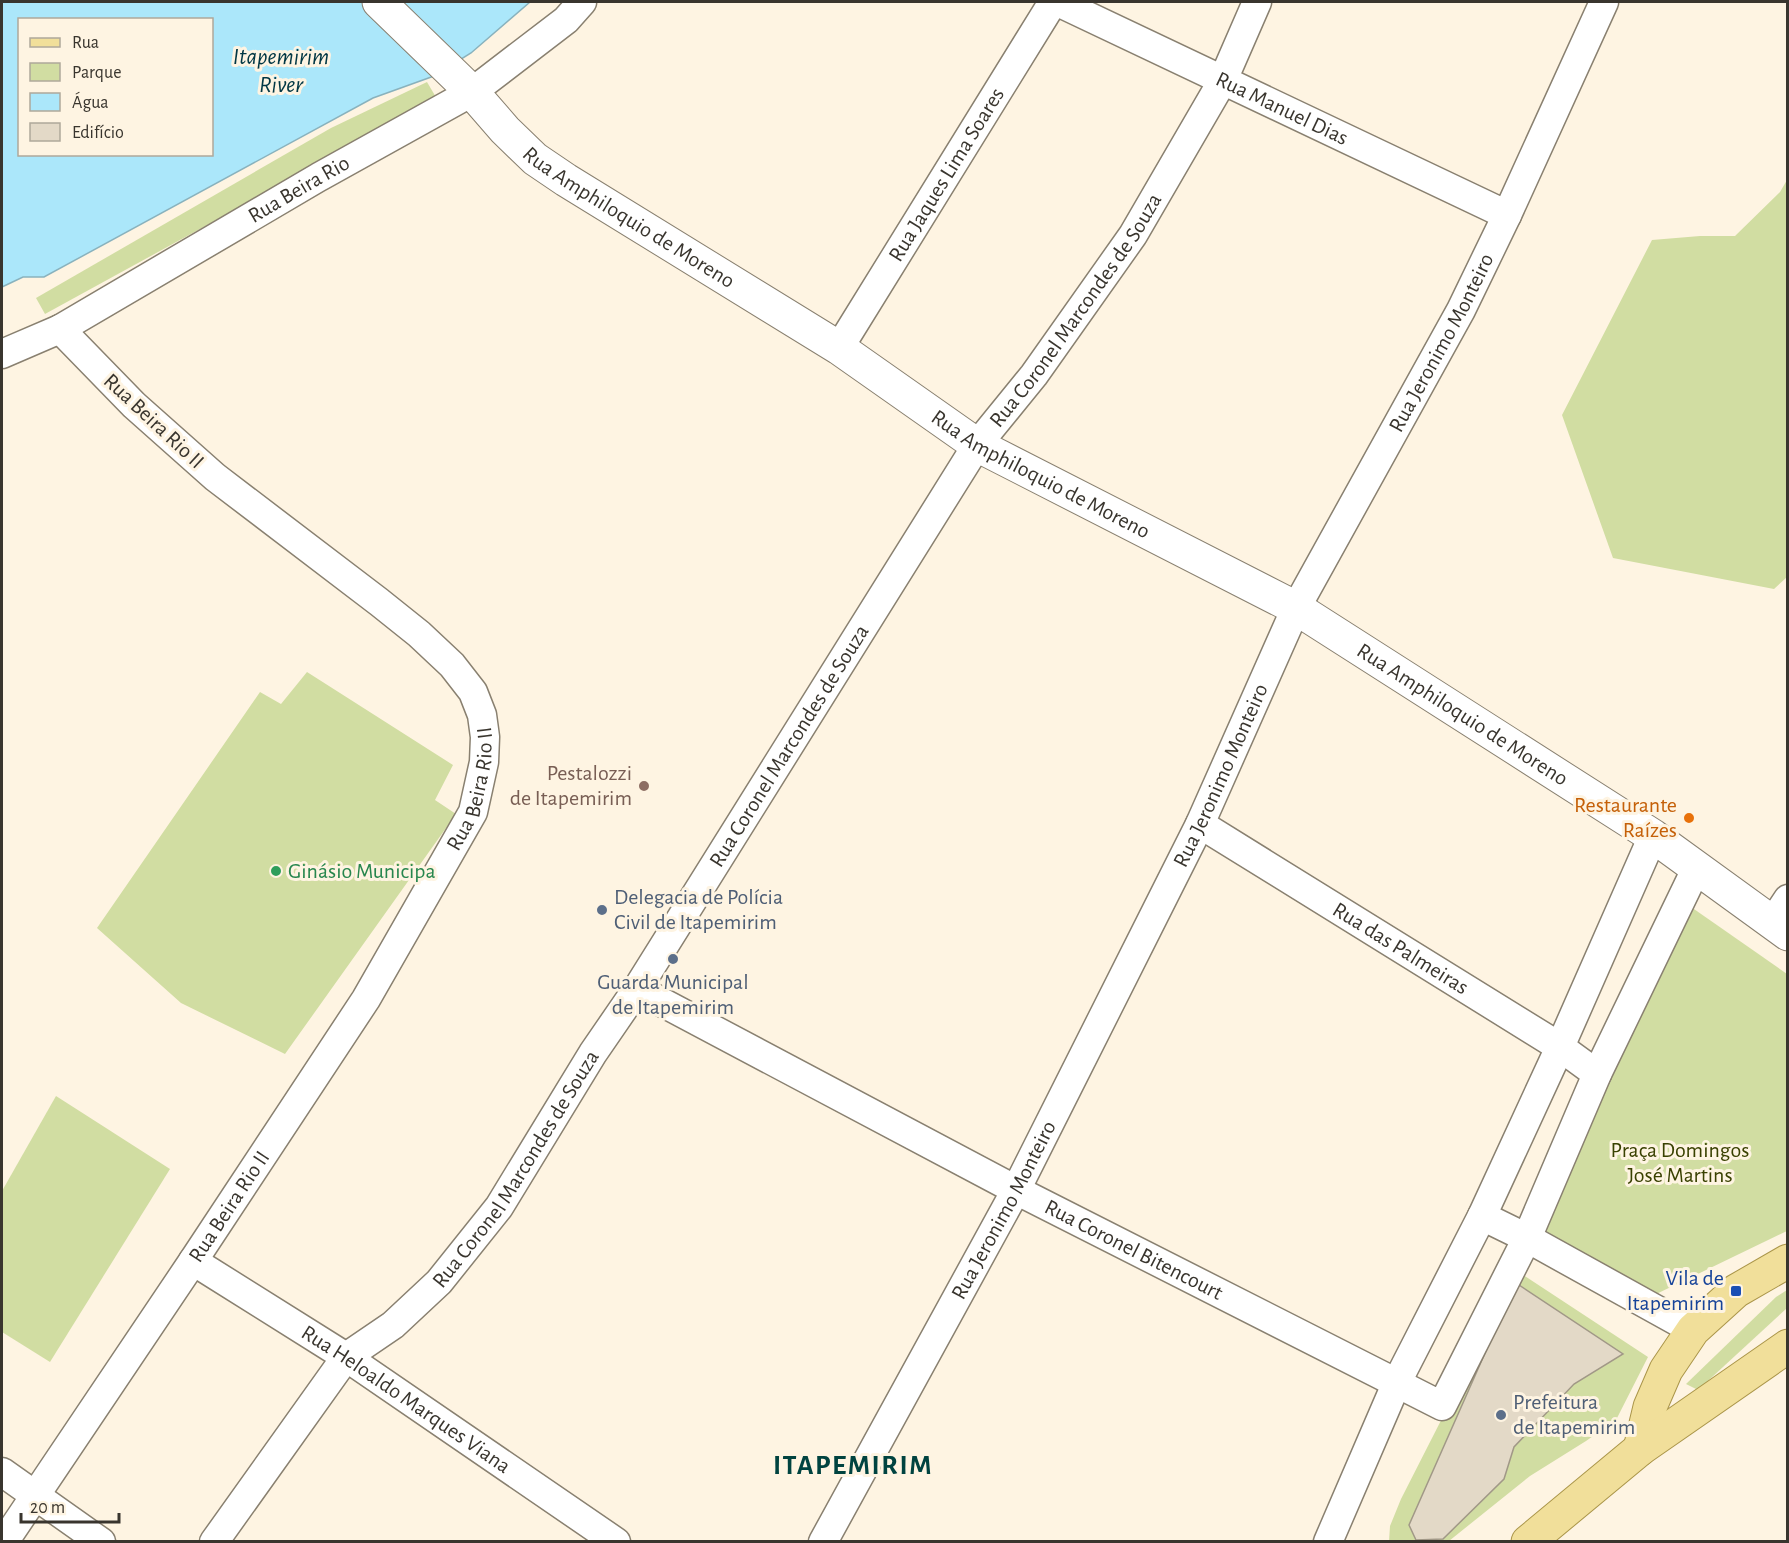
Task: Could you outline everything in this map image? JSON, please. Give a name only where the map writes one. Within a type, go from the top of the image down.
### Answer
[{"type":"main road","name":"Rua Amphiloquio de Moreno","points":[[379,2],[463,83],[505,130],[535,159],[566,180],[839,348],[977,445],[1296,608],[1653,836],[1697,867]]},
{"type":"main road","points":[[1697,867],[1782,919]]},
{"type":"main road","points":[[1640,1449],[1650,1407],[1666,1370],[1693,1330],[1736,1291],[1788,1261]]},
{"type":"main road","points":[[1528,1542],[1640,1449],[1788,1346]]},
{"type":"street","name":"Rua Beira Rio","points":[[2,354],[60,329],[288,195],[463,83],[566,21],[582,2]]},
{"type":"street","name":"Rua Manuel Dias","points":[[1055,2],[1507,215]]},
{"type":"street","name":"Rua Jaques Lima Soares","points":[[839,348],[1055,2]]},
{"type":"street","name":"Rua Coronel Marcondes de Souza","points":[[214,1542],[346,1357],[393,1325],[439,1282],[499,1207],[593,1053],[637,989],[977,445],[1041,366],[1133,235],[1223,80],[1257,2]]},
{"type":"street","name":"Rua Jeronimo Monteiro","points":[[823,1542],[1016,1190],[1200,824],[1296,608],[1461,310],[1604,2]]},
{"type":"street","name":"Rua Beira Rio II","points":[[4,1542],[366,999],[473,812],[484,762],[482,715],[473,692],[452,665],[379,602],[215,477],[134,405],[60,329]]},
{"type":"street","name":"Rua das Palmeiras","points":[[1200,824],[1560,1047],[1597,1074]]},
{"type":"street","points":[[1337,1537],[1397,1382],[1482,1216],[1653,836]]},
{"type":"street","points":[[1527,1238],[1597,1074],[1697,867]]},
{"type":"street","name":"Rua Coronel Bitencourt","points":[[637,989],[1016,1190],[1442,1406],[1527,1238]]},
{"type":"street","points":[[1482,1216],[1527,1238],[1693,1330]]},
{"type":"street","name":"Rua Heloaldo Marques Viana","points":[[193,1261],[346,1357],[616,1542]]},
{"type":"street","points":[[2,1472],[101,1542]]},
{"type":"green space","points":[[427,82],[437,99],[45,314],[36,298],[331,128]]},
{"type":"green space","points":[[1787,180],[1787,577],[1774,589],[1613,558],[1562,415],[1652,240],[1735,236],[1780,192]]},
{"type":"green space","name":"Ginásio Municipa","points":[[307,672],[453,765],[435,800],[456,814],[285,1054],[181,1003],[97,928],[260,692],[281,704]]},
{"type":"green space","name":"Praça Domingos José Martins","points":[[1681,900],[1787,974],[1787,1231],[1648,1298],[1533,1231]]},
{"type":"green space","points":[[56,1096],[170,1169],[50,1362],[2,1332],[2,1191]]},
{"type":"green space","name":"Prefeitura de Itapemirim","points":[[1517,1271],[1648,1357],[1616,1420],[1530,1476],[1449,1541],[1389,1542],[1390,1526],[1401,1499]]},
{"type":"green space","points":[[1787,1290],[1787,1308],[1698,1390],[1686,1384],[1776,1297]]},
{"type":"water","name":"Itapemirim River","points":[[2,2],[530,2],[471,53],[434,76],[373,98],[44,277],[23,277],[2,287]]},
{"type":"building","name":"Prefeitura de Itapemirim","points":[[1516,1283],[1623,1354],[1574,1384],[1514,1447],[1504,1479],[1443,1539],[1416,1540],[1409,1525]]},
{"type":"place","name":"Pestalozzi de Itapemirim","points":[[644,786]]},
{"type":"place","name":"Restaurante Raízes","points":[[1689,818]]},
{"type":"place","name":"Ginásio Municipa","points":[[276,871]]},
{"type":"place","name":"Delegacia de Polícia Civil de Itapemirim","points":[[602,910]]},
{"type":"place","name":"Guarda Municipal de Itapemirim","points":[[673,959]]},
{"type":"place","name":"Vila de Itapemirim","points":[[1736,1291]]},
{"type":"place","name":"Prefeitura de Itapemirim","points":[[1501,1415]]},
{"type":"district","name":"ITAPEMIRIM","points":[[853,1466]]}]
